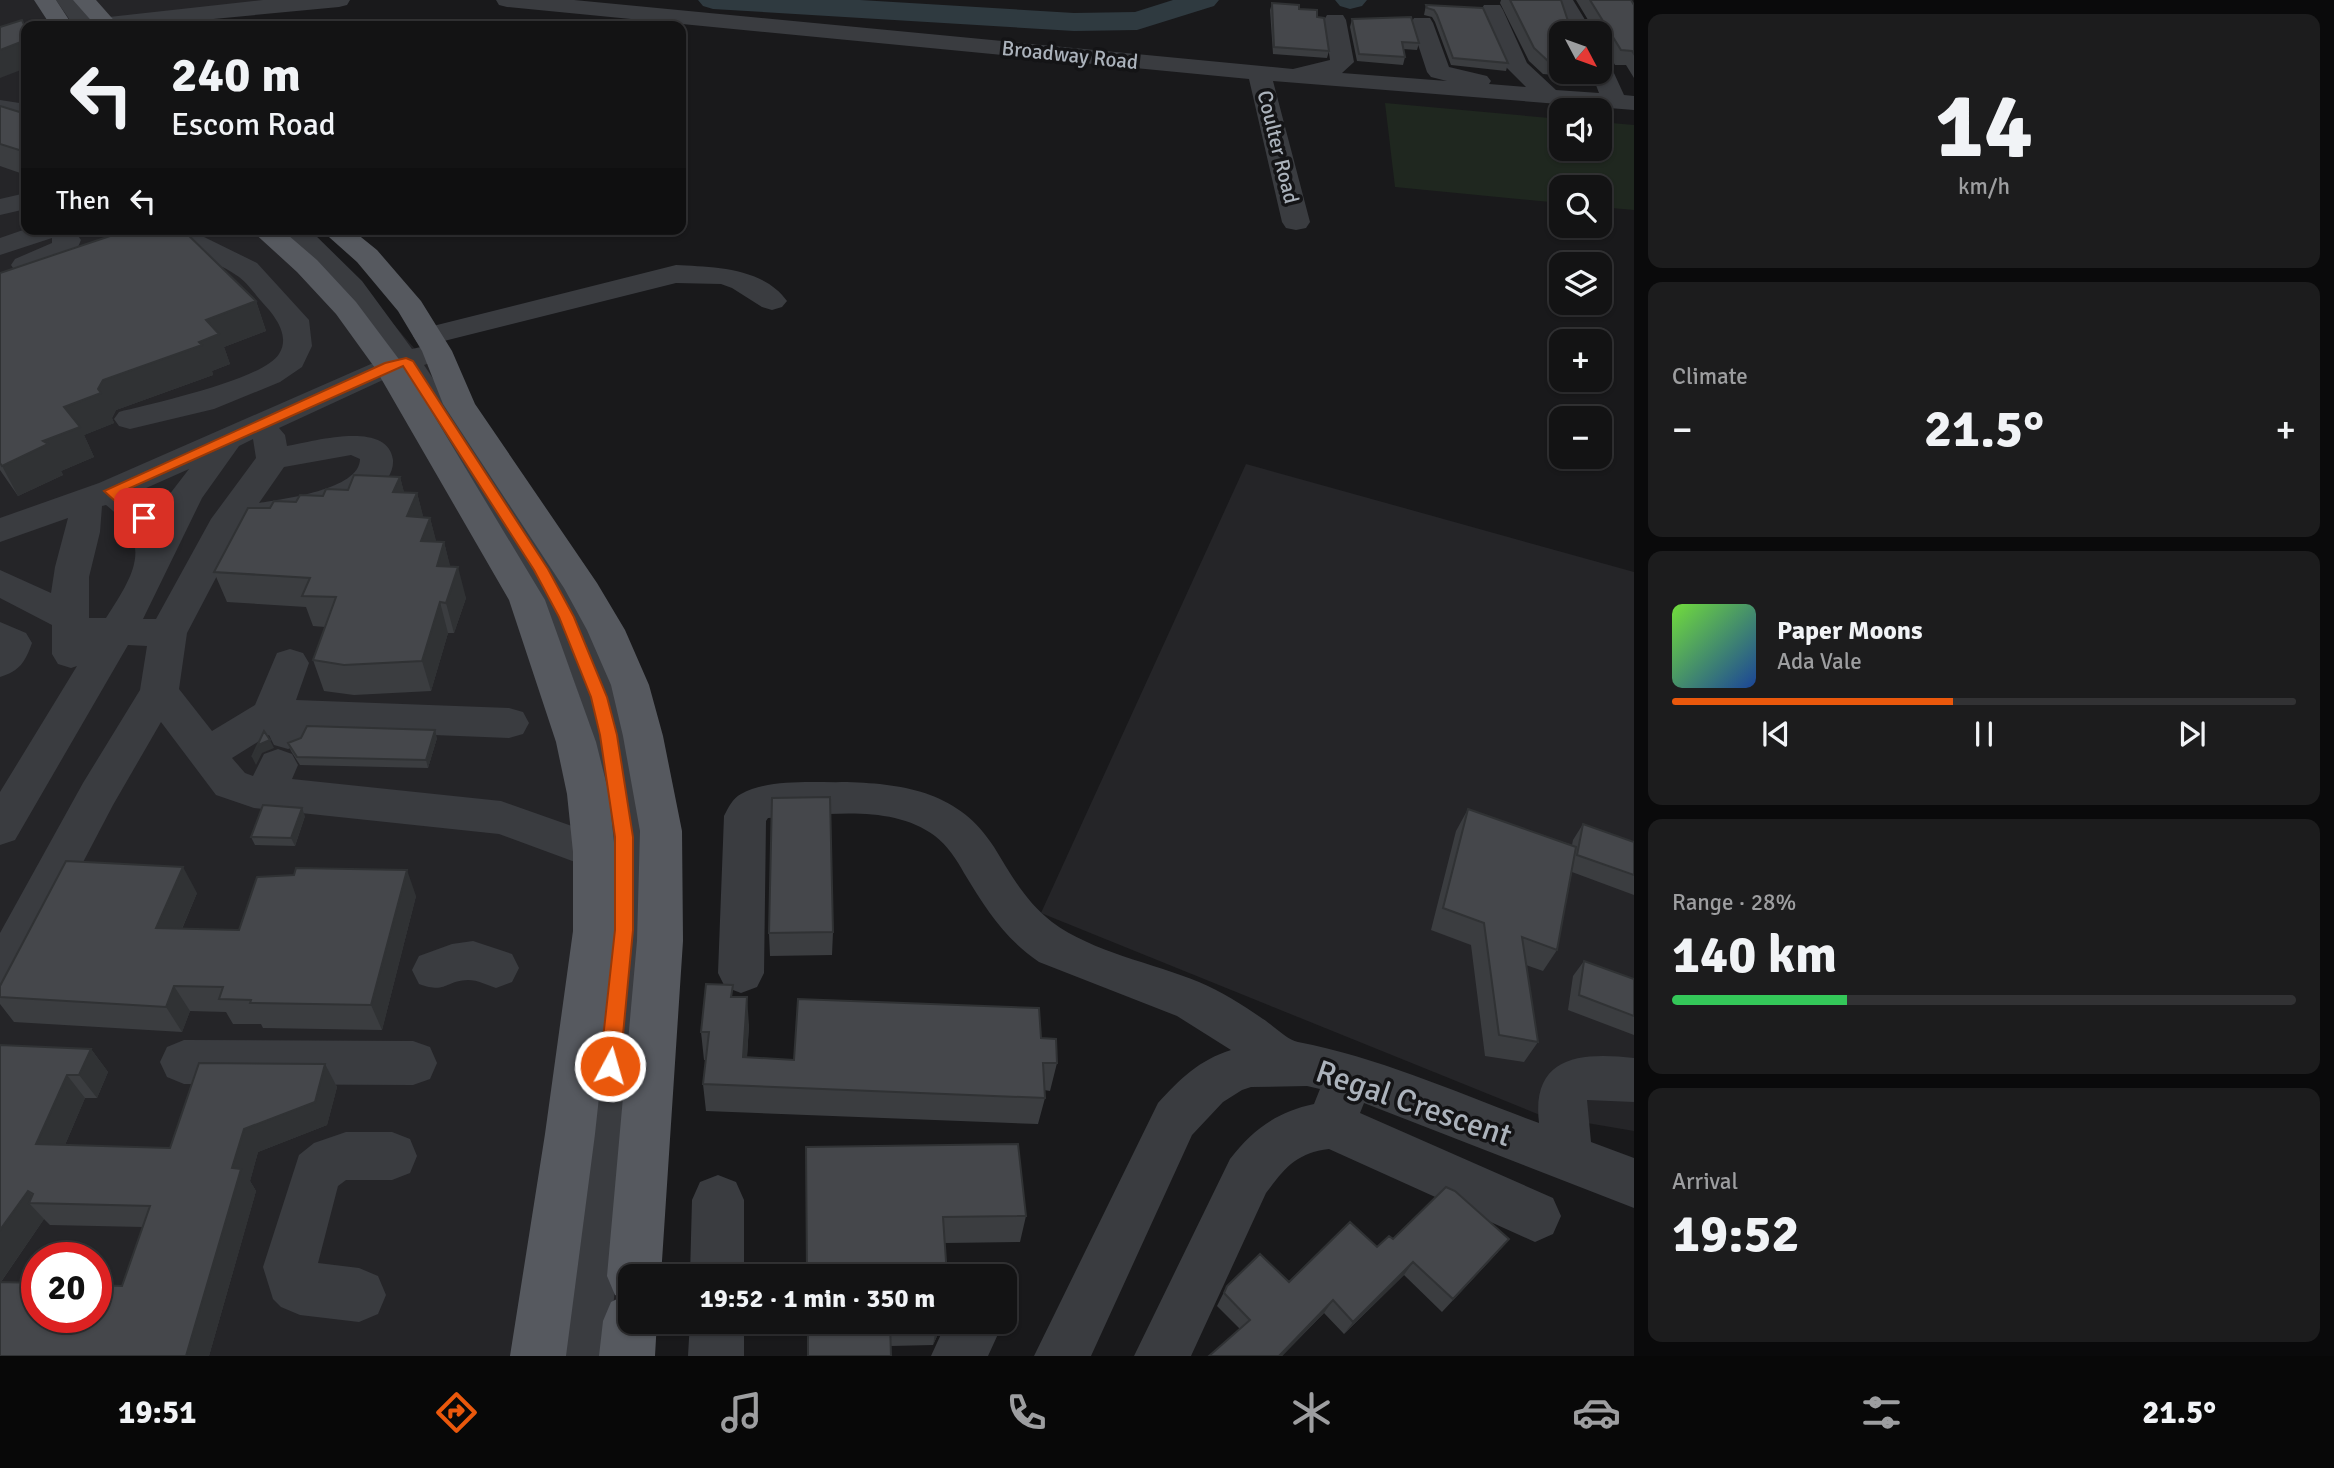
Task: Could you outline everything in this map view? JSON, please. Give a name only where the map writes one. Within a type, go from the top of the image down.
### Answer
[{"type":"main road","points":[[45,0],[59,21]]},
{"type":"main road","points":[[83,0],[95,21]]},
{"type":"main road","points":[[271,235],[307,266],[338,300],[415,354],[459,404],[579,583],[606,630],[630,685],[643,736],[661,831],[661,917],[635,1264]]},
{"type":"main road","points":[[341,235],[384,274],[411,307],[415,354],[527,600],[576,742],[588,794],[594,852],[595,932],[570,1134],[538,1356]]},
{"type":"main road","points":[[627,1356],[629,1334]]},
{"type":"street","points":[[67,0],[92,21]]},
{"type":"street","points":[[163,0],[189,13]]},
{"type":"street","points":[[133,21],[189,13],[339,0]]},
{"type":"street","name":"Broadway Road","points":[[507,0],[1259,73],[1623,102]]},
{"type":"street","points":[[1562,0],[1575,21]]},
{"type":"street","points":[[1492,10],[1517,66],[1549,96]]},
{"type":"street","points":[[1293,75],[1340,65],[1335,20]]},
{"type":"street","points":[[1422,23],[1439,72],[1479,81],[1501,93]]},
{"type":"street","name":"Coulter Road","points":[[1259,73],[1296,222]]},
{"type":"street","points":[[1609,84],[1623,102]]},
{"type":"street","points":[[0,107],[21,110]]},
{"type":"street","points":[[0,207],[21,202]]},
{"type":"street","points":[[1,247],[35,235]]},
{"type":"street","points":[[25,265],[65,248],[67,240],[63,235]]},
{"type":"street","points":[[299,235],[415,354],[541,569],[586,662],[608,735],[624,837],[624,930],[581,1356]]},
{"type":"street","points":[[130,419],[203,402],[268,375],[291,361],[297,346],[294,320],[247,270],[178,239]]},
{"type":"street","points":[[0,530],[98,496],[229,440],[415,354],[676,274],[724,276],[742,282],[772,301]]},
{"type":"street","points":[[267,422],[273,458]]},
{"type":"street","points":[[0,828],[118,629],[186,495],[229,440]]},
{"type":"street","points":[[0,976],[98,794],[159,691],[168,633],[203,560],[228,519],[273,458],[355,444],[375,454],[377,464],[373,475],[363,485],[339,497],[228,519]]},
{"type":"street","points":[[98,496],[144,518],[149,529],[154,561]]},
{"type":"street","points":[[66,715],[71,575],[98,496]]},
{"type":"street","points":[[0,582],[71,625],[168,633]]},
{"type":"street","points":[[0,635],[13,643],[8,657],[0,663]]},
{"type":"street","points":[[159,691],[232,786],[243,792],[280,744],[290,663]]},
{"type":"street","points":[[207,754],[280,744],[509,723]]},
{"type":"street","points":[[280,744],[594,852]]},
{"type":"street","points":[[741,973],[746,816],[754,806],[766,802],[871,798],[907,804],[934,813],[953,827],[968,842],[1006,908],[1030,932],[1058,950],[1183,996],[1221,1017],[1287,1063]]},
{"type":"street","points":[[436,970],[465,960],[480,960],[496,968]]},
{"type":"street","points":[[184,1062],[414,1063]]},
{"type":"street","name":"Regal Crescent","points":[[1062,1356],[1174,1119],[1206,1086],[1227,1073],[1251,1065],[1307,1064],[1350,1075],[1634,1182]]},
{"type":"street","points":[[1331,1125],[1350,1075]]},
{"type":"street","points":[[1569,1158],[1560,1107],[1561,1094],[1568,1083],[1584,1076],[1634,1080]]},
{"type":"street","points":[[1162,1356],[1248,1176],[1265,1153],[1284,1136],[1310,1127],[1331,1125],[1535,1216]]},
{"type":"street","points":[[359,1295],[300,1288],[292,1280],[290,1266],[317,1172],[332,1160],[346,1156],[391,1156]]},
{"type":"street","points":[[717,1264],[718,1200]]},
{"type":"street","points":[[716,1356],[717,1334]]},
{"type":"street","points":[[959,1356],[970,1334]]},
{"type":"shaded area","points":[[0,0],[332,0],[131,21],[21,21],[21,235],[304,235],[363,289],[421,356],[577,585],[629,1264],[618,1264],[618,1334],[626,1334],[624,1356],[0,1356]]},
{"type":"shaded area","points":[[1385,103],[1549,118],[1549,161],[1612,161],[1612,123],[1634,125],[1634,210],[1612,208],[1612,175],[1549,175],[1549,202],[1395,187]]},
{"type":"shaded area","points":[[1246,464],[1634,572],[1634,1131],[1540,1115],[1041,913]]},
{"type":"building","points":[[1510,0],[1561,0],[1568,21],[1549,21],[1549,61],[1534,48]]},
{"type":"building","points":[[1590,0],[1631,0],[1634,5],[1634,54],[1632,51],[1621,50],[1612,35],[1612,21],[1603,21]]},
{"type":"building","points":[[1272,3],[1299,5],[1299,9],[1317,10],[1317,17],[1324,18],[1329,51],[1274,47]]},
{"type":"building","points":[[1426,5],[1483,8],[1508,63],[1453,58],[1437,15]]},
{"type":"building","points":[[1411,17],[1419,43],[1402,42],[1405,57],[1359,54],[1352,19]]},
{"type":"building","points":[[22,20],[21,42],[0,50],[0,27]]},
{"type":"building","points":[[0,106],[21,112],[21,149],[0,144]]},
{"type":"building","points":[[113,235],[188,235],[256,301],[206,320],[219,334],[199,342],[202,345],[103,380],[98,389],[101,393],[64,407],[80,427],[43,441],[48,444],[2,466],[0,273]]},
{"type":"building","points":[[354,475],[400,477],[393,492],[417,493],[407,516],[430,518],[421,541],[444,542],[437,566],[458,567],[446,603],[440,602],[422,661],[344,665],[313,660],[336,597],[302,596],[310,578],[214,572],[248,508],[270,508],[274,501],[296,502],[300,495],[323,496],[326,489],[348,490]]},
{"type":"building","points":[[307,726],[435,730],[426,760],[297,757],[288,743],[301,738]]},
{"type":"building","points":[[264,731],[270,740],[258,745],[252,757]]},
{"type":"building","points":[[830,797],[833,932],[769,933],[772,798]]},
{"type":"building","points":[[263,805],[302,808],[291,838],[251,837]]},
{"type":"building","points":[[1468,809],[1576,847],[1557,950],[1522,937],[1538,1042],[1499,1035],[1484,923],[1443,908]]},
{"type":"building","points":[[1583,824],[1634,842],[1634,875],[1577,855]]},
{"type":"building","points":[[66,861],[183,867],[156,928],[239,930],[257,877],[294,875],[296,868],[407,870],[371,1005],[250,1003],[251,1000],[219,999],[223,987],[174,986],[166,1007],[0,997],[0,986]]},
{"type":"building","points":[[1584,961],[1634,979],[1634,1016],[1579,995]]},
{"type":"building","points":[[706,984],[733,985],[731,997],[747,997],[743,1057],[794,1060],[798,999],[1039,1008],[1041,1038],[1056,1039],[1057,1063],[1043,1063],[1045,1098],[703,1084],[709,1032],[701,1032]]},
{"type":"building","points":[[0,1045],[91,1049],[79,1075],[67,1075],[36,1144],[170,1148],[199,1063],[325,1064],[315,1102],[244,1129],[232,1168],[241,1169],[186,1356],[0,1356],[0,1282],[21,1283],[21,1333],[112,1333],[112,1286],[122,1286],[150,1206],[29,1203],[33,1194],[28,1191],[0,1230]]},
{"type":"building","points":[[1018,1144],[1026,1216],[943,1217],[946,1264],[807,1264],[806,1147]]},
{"type":"building","points":[[1446,1187],[1455,1191],[1509,1239],[1453,1299],[1413,1262],[1353,1322],[1333,1300],[1279,1356],[1209,1356],[1250,1320],[1224,1293],[1227,1286],[1260,1254],[1289,1282],[1350,1222],[1377,1247],[1389,1236],[1393,1239]]},
{"type":"building","points":[[808,1334],[890,1334],[891,1356],[808,1356]]},
{"type":"waterway","points":[[713,0],[1074,22],[1137,21],[1204,0]]},
{"type":"route","points":[[144,518],[111,491],[197,455],[389,366],[406,361],[541,569],[566,617],[599,697],[608,735],[624,837],[624,930],[610,1066]]}]
